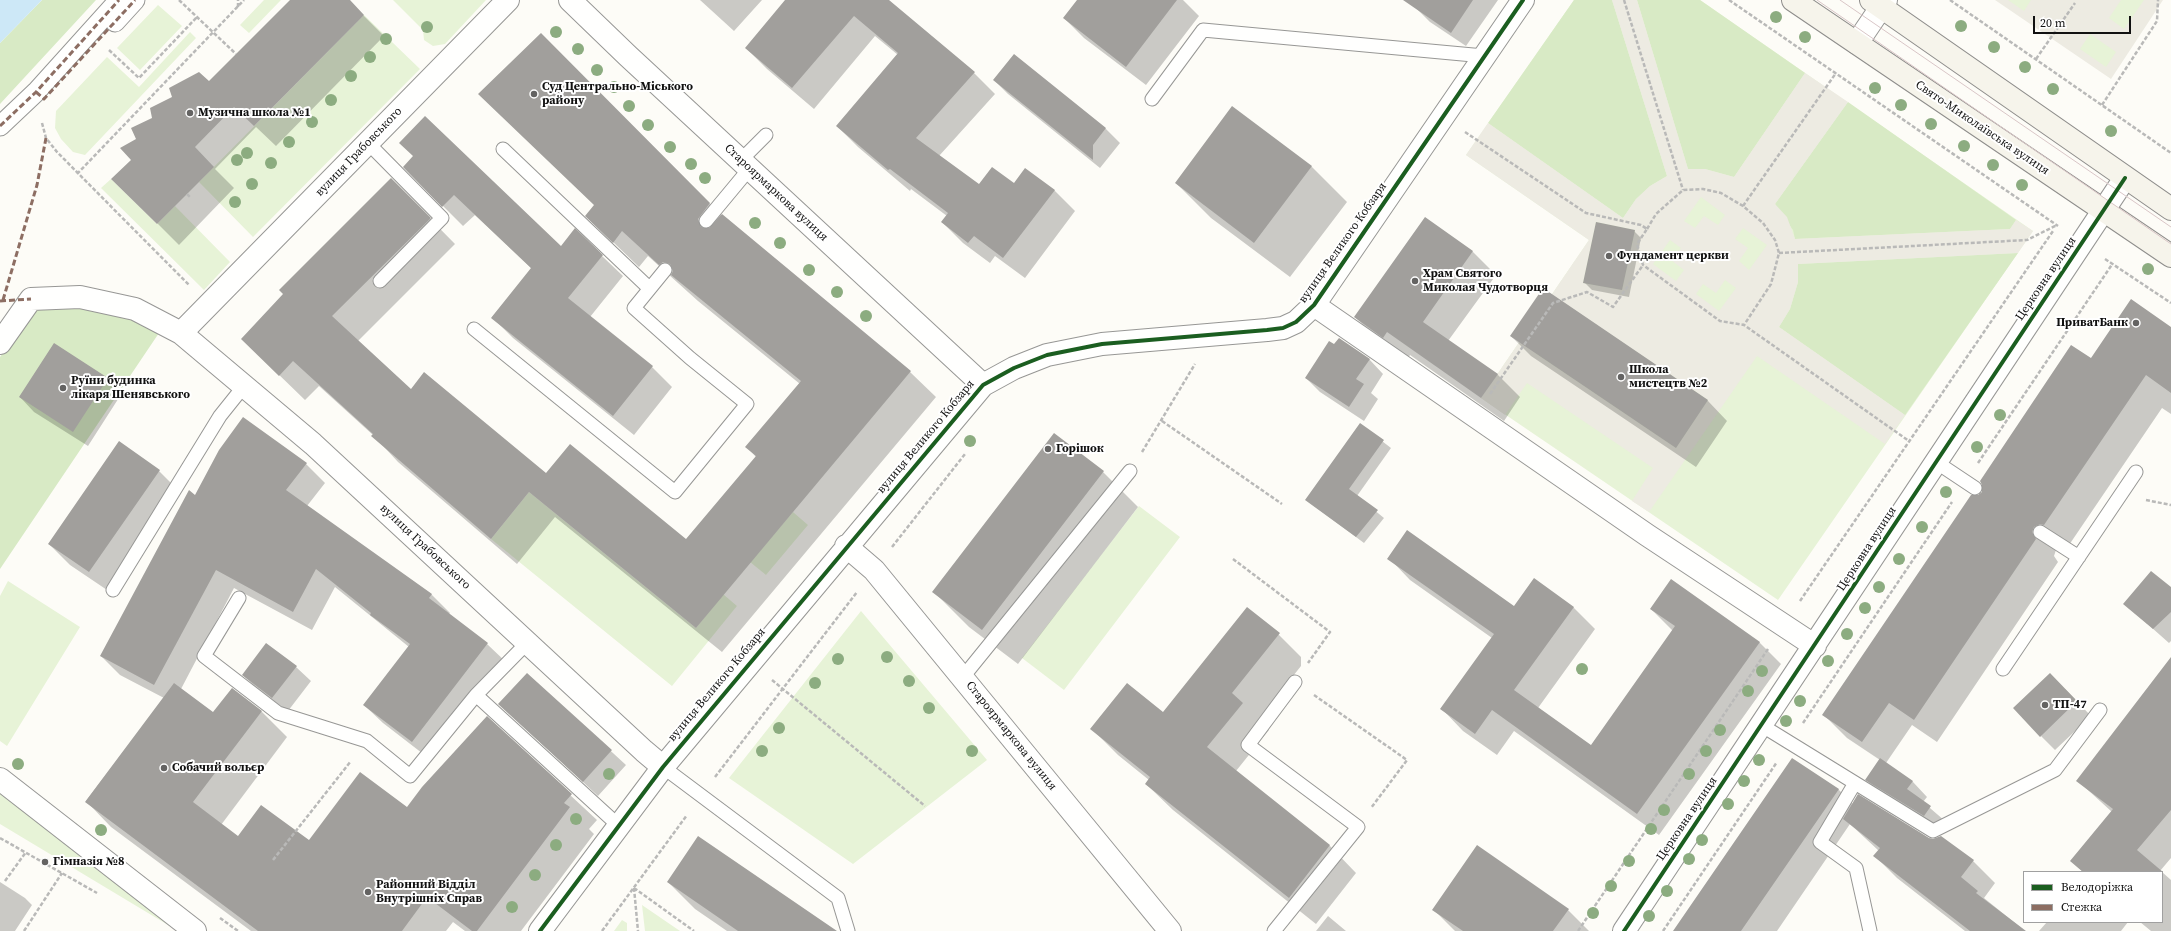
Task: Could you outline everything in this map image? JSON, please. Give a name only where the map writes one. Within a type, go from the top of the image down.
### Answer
[{"type":"main road","name":"Свято-Миколаївська вулиця","points":[[1793,0],[2104,209],[2171,256]]},
{"type":"main road","points":[[1879,2],[2125,178],[2171,209]]},
{"type":"street","points":[[94,36],[119,0]]},
{"type":"street","points":[[0,126],[40,95],[94,36],[136,0]]},
{"type":"street","name":"вулиця Грабовського","points":[[181,333],[508,0]]},
{"type":"street","name":"Староярмаркова вулиця","points":[[570,0],[983,385]]},
{"type":"street","name":"вулиця Великого Кобзаря","points":[[540,931],[663,767],[846,546],[983,385],[1014,368],[1047,356],[1102,344],[1283,328],[1296,322],[1314,305],[1523,0]]},
{"type":"street","points":[[1857,43],[1879,2]]},
{"type":"street","name":"Церковна вулиця","points":[[1624,931],[2125,178]]},
{"type":"street","name":"вулиця Грабовського","points":[[0,343],[30,299],[80,297],[135,310],[181,333],[313,444],[663,767]]},
{"type":"street","points":[[1314,305],[1647,535],[1815,646]]},
{"type":"street","name":"Староярмаркова вулиця","points":[[846,546],[874,570],[1170,931]]},
{"type":"street","points":[[0,779],[195,931]]},
{"type":"lane","points":[[1152,100],[1203,30],[1484,56]]},
{"type":"lane","points":[[706,221],[766,135]]},
{"type":"lane","points":[[368,143],[442,218],[380,281]]},
{"type":"lane","points":[[503,149],[649,288]]},
{"type":"lane","points":[[474,329],[675,492],[747,404],[690,358],[634,308],[665,270]]},
{"type":"lane","points":[[113,590],[220,416],[244,386]]},
{"type":"lane","points":[[1936,462],[1970,485]]},
{"type":"lane","points":[[963,677],[1130,471]]},
{"type":"lane","points":[[2003,669],[2136,472]]},
{"type":"lane","points":[[2040,532],[2079,557]]},
{"type":"lane","points":[[239,598],[204,656],[278,714],[367,741],[410,776],[476,695],[528,642]]},
{"type":"lane","points":[[1274,931],[1358,827],[1248,745],[1295,682]]},
{"type":"lane","points":[[476,695],[619,826]]},
{"type":"lane","points":[[1761,725],[1933,831],[2055,770],[2100,710]]},
{"type":"lane","points":[[663,767],[838,898],[848,931]]},
{"type":"lane","points":[[1855,783],[1820,842],[1856,868],[1870,931]]},
{"type":"path","points":[[179,0],[236,54]]},
{"type":"path","points":[[238,0],[238,7]]},
{"type":"path","points":[[77,174],[244,0]]},
{"type":"path","points":[[1624,0],[1683,190]]},
{"type":"path","points":[[1729,0],[2171,303]]},
{"type":"path","points":[[1950,0],[2171,153]]},
{"type":"path","points":[[2102,105],[2157,21],[2158,0]]},
{"type":"path","points":[[2036,59],[2075,3]]},
{"type":"path","points":[[94,36],[139,78],[197,17]]},
{"type":"path","points":[[1743,206],[1836,73]]},
{"type":"path","points":[[40,95],[41,115],[46,138],[77,174],[209,305]]},
{"type":"path","points":[[1464,131],[1586,213],[1641,225],[1647,229]]},
{"type":"path","points":[[1744,325],[1771,284],[1779,253],[1775,240],[1763,223],[1743,206],[1721,193],[1703,189],[1683,190],[1660,210],[1636,244],[1643,265],[1720,320],[1744,325],[1909,440]]},
{"type":"path","points":[[187,194],[190,197]]},
{"type":"path","points":[[1779,253],[2027,240],[2057,225]]},
{"type":"path","points":[[1578,931],[1909,440],[2057,225]]},
{"type":"path","points":[[1663,931],[1790,743],[1970,485],[2113,263]]},
{"type":"path","points":[[1476,416],[1553,303],[1587,292],[1613,307],[1643,265]]},
{"type":"path","points":[[1130,471],[1162,421],[1196,363],[1188,363]]},
{"type":"path","points":[[1162,421],[1282,504]]},
{"type":"path","points":[[602,931],[781,689],[969,449]]},
{"type":"path","points":[[1233,559],[1330,632],[1295,682],[1407,760],[1358,827]]},
{"type":"path","points":[[751,660],[781,689],[925,806]]},
{"type":"path","points":[[273,860],[367,741]]},
{"type":"path","points":[[0,838],[103,896]]},
{"type":"path","points":[[5,881],[26,852]]},
{"type":"path","points":[[24,931],[62,873]]},
{"type":"path","points":[[634,888],[638,931]]},
{"type":"path","points":[[634,888],[694,931]]},
{"type":"green space","points":[[42,0],[96,0],[0,104],[0,43]]},
{"type":"green space","points":[[264,0],[281,0],[249,33],[240,25]]},
{"type":"green space","points":[[393,0],[486,0],[445,44],[433,46],[424,40],[423,30]]},
{"type":"green space","points":[[1574,0],[1700,0],[2033,231],[1778,600],[1481,398],[1589,240],[1466,155]]},
{"type":"green space","points":[[1574,0],[1612,0],[1667,176],[1650,186],[1636,199],[1623,218],[1488,123]]},
{"type":"green space","points":[[1637,0],[1700,0],[1805,73],[1734,177],[1705,169],[1688,169]]},
{"type":"green space","points":[[1999,0],[2162,0],[2111,76]]},
{"type":"green space","points":[[158,5],[182,26],[140,70],[117,48]]},
{"type":"green space","points":[[364,15],[420,69],[253,237],[199,182]]},
{"type":"green space","points":[[190,32],[196,38],[85,155],[73,152],[61,139],[55,128],[56,111],[107,57],[139,87]]},
{"type":"green space","points":[[1848,102],[2016,220],[2010,229],[1795,239],[1793,230],[1775,204]]},
{"type":"green space","points":[[111,179],[157,224],[175,206],[230,262],[204,290],[101,188]]},
{"type":"green space","points":[[2018,253],[1905,415],[1779,327],[1790,309],[1798,282],[1798,264]]},
{"type":"green space","points":[[79,305],[134,317],[161,330],[0,569],[0,357],[35,307]]},
{"type":"green space","points":[[529,492],[696,628],[723,594],[737,606],[672,686],[491,539]]},
{"type":"green space","points":[[1139,506],[1180,537],[1064,690],[1022,658]]},
{"type":"green space","points":[[793,512],[808,525],[766,575],[750,562]]},
{"type":"green space","points":[[8,581],[80,627],[7,746],[0,741],[0,596]]},
{"type":"green space","points":[[861,611],[987,760],[853,864],[729,778]]},
{"type":"green space","points":[[0,792],[178,931],[0,824]]},
{"type":"green space","points":[[642,905],[680,931],[645,931]]},
{"type":"green space","points":[[622,920],[627,923],[627,931],[614,931]]},
{"type":"shaded area","points":[[1612,0],[1637,0],[1688,169],[1705,169],[1734,177],[1805,73],[1848,102],[1775,204],[1787,217],[1795,239],[2010,229],[2016,220],[2033,231],[2018,253],[1798,264],[1798,282],[1790,309],[1779,327],[1905,415],[1885,444],[1757,356],[1649,512],[1632,501],[1653,468],[1527,383],[1505,415],[1481,398],[1589,240],[1466,155],[1488,123],[1623,218],[1636,199],[1650,186],[1667,176]],"holes":[[[1701,197],[1725,215],[1718,225],[1704,216],[1695,228],[1684,221]],[[1596,222],[1635,230],[1622,290],[1583,283]],[[1743,228],[1767,245],[1749,270],[1739,261],[1748,248],[1735,239]],[[1670,240],[1681,248],[1671,260],[1684,270],[1676,281],[1653,264]],[[1725,280],[1736,288],[1719,311],[1696,294],[1703,284],[1716,293]],[[1567,305],[1708,400],[1676,448],[1535,353]]]},
{"type":"shaded area","points":[[1995,0],[2008,0],[2024,11],[2031,0],[2121,0],[2109,18],[2124,29],[2144,0],[2163,0],[2111,79]],"holes":[[[2090,34],[2116,52],[2106,67],[2080,49]]]},
{"type":"water","points":[[0,0],[42,0],[0,43]]},
{"type":"building","name":"Музична школа №1","points":[[290,0],[350,0],[364,15],[254,126],[234,107],[195,147],[214,167],[157,224],[111,179],[131,160],[120,148],[136,139],[131,128],[152,118],[150,108],[172,97],[169,88],[199,72],[209,81]]},
{"type":"building","points":[[785,0],[889,0],[975,72],[916,138],[979,184],[992,167],[1014,183],[1025,168],[1055,190],[1003,258],[974,236],[968,243],[941,222],[948,213],[890,169],[888,170],[836,126],[898,53],[854,16],[792,88],[745,48]]},
{"type":"building","points":[[1077,0],[1177,0],[1126,67],[1063,18]]},
{"type":"building","points":[[1403,0],[1473,0],[1451,33]]},
{"type":"building","points":[[541,33],[710,203],[698,219],[701,227],[709,228],[722,214],[911,371],[696,628],[529,492],[491,539],[371,436],[373,434],[293,361],[279,376],[241,339],[283,294],[279,290],[391,178],[431,218],[332,316],[411,389],[424,372],[546,473],[570,444],[686,539],[756,456],[745,447],[801,381],[671,275],[673,271],[670,264],[663,262],[659,265],[622,231],[613,243],[585,216],[594,205],[478,94]]},
{"type":"building","points":[[1014,54],[1106,128],[1093,145],[1093,160],[993,80]]},
{"type":"building","points":[[1232,106],[1312,166],[1254,243],[1175,183]]},
{"type":"building","points":[[425,116],[561,246],[575,228],[603,255],[568,298],[653,366],[613,416],[491,318],[531,268],[454,195],[442,207],[403,167],[413,156],[399,143]]},
{"type":"building","name":"Храм Святого Миколая Чудотворця","points":[[1425,217],[1473,251],[1423,322],[1498,374],[1481,398],[1387,332],[1383,338],[1354,317]]},
{"type":"building","name":"Фундамент церкви","points":[[1596,222],[1635,230],[1622,290],[1583,283]]},
{"type":"building","name":"Школа мистецтв №2","points":[[1543,288],[1708,400],[1676,448],[1510,336]]},
{"type":"building","points":[[2131,299],[2171,327],[2171,393],[2146,375],[2044,525],[2040,524],[2034,527],[2032,532],[2036,539],[1914,720],[1889,703],[1862,742],[1822,715],[1971,495],[1978,495],[1982,492],[1982,485],[1980,481],[2071,345],[2091,358]]},
{"type":"building","points":[[1339,338],[1370,359],[1356,379],[1364,384],[1349,407],[1305,378],[1329,341],[1334,344]]},
{"type":"building","name":"Руїни будинка лікаря Шенявського","points":[[54,343],[108,378],[73,432],[19,397]]},
{"type":"building","points":[[243,417],[307,463],[286,490],[432,594],[429,598],[488,643],[412,742],[363,705],[410,644],[370,615],[371,613],[316,569],[293,612],[216,570],[154,685],[100,656],[189,490],[195,495],[219,450]]},
{"type":"building","points":[[1360,423],[1384,440],[1349,489],[1378,510],[1356,537],[1305,500]]},
{"type":"building","points":[[1054,433],[1104,471],[982,630],[932,592]]},
{"type":"building","points":[[119,441],[160,470],[89,572],[48,544]]},
{"type":"building","points":[[1407,530],[1514,606],[1534,578],[1574,607],[1514,690],[1591,745],[1675,626],[1650,609],[1671,579],[1760,642],[1637,814],[1492,710],[1475,734],[1440,709],[1494,634],[1387,559]]},
{"type":"building","points":[[2151,571],[2171,587],[2171,612],[2153,629],[2123,604]]},
{"type":"building","points":[[1247,607],[1280,633],[1232,693],[1243,703],[1207,747],[1330,845],[1289,898],[1145,784],[1150,777],[1090,729],[1127,683],[1163,712]]},
{"type":"building","points":[[266,643],[297,666],[272,698],[242,675]]},
{"type":"building","points":[[2171,657],[2171,810],[2137,850],[2162,871],[2082,871],[2070,861],[2113,809],[2076,781]]},
{"type":"building","points":[[527,673],[612,750],[583,782],[498,704]]},
{"type":"building","name":"ТП-47","points":[[2050,673],[2077,701],[2040,737],[2013,708]]},
{"type":"building","points":[[174,683],[213,712],[232,688],[262,711],[193,802],[238,836],[261,805],[309,840],[360,772],[407,807],[422,787],[487,716],[572,794],[564,803],[570,807],[477,931],[472,931],[427,897],[402,931],[258,931],[85,802]]},
{"type":"building","points":[[1792,758],[1839,789],[1741,931],[1673,931]]},
{"type":"building","points":[[1880,758],[1913,781],[1907,789],[1931,806],[1924,816],[1865,780]]},
{"type":"building","points":[[1858,794],[1929,838],[1933,839],[1941,836],[1974,860],[1961,877],[1978,891],[1976,893],[2026,931],[1970,931],[1873,856],[1880,848],[1843,819]]},
{"type":"building","points":[[698,836],[837,931],[738,931],[667,882]]},
{"type":"building","points":[[1477,845],[1569,909],[1553,931],[1463,931],[1432,910]]},
{"type":"tram line","points":[[1817,0],[2171,244]]},
{"type":"tram line","points":[[1840,0],[2171,227]]},
{"type":"marked path","points":[[0,126],[36,92],[119,0]]},
{"type":"marked path","points":[[36,92],[44,99],[135,0]]},
{"type":"marked path","points":[[3,300],[37,185],[46,138]]},
{"type":"marked path","points":[[0,301],[31,299]]},
{"type":"cycle path","points":[[540,931],[663,767],[983,385],[1014,368],[1047,355],[1102,344],[1283,328],[1296,322],[1314,305],[1523,0]]},
{"type":"cycle path","points":[[1624,931],[2125,178]]},
{"type":"place","name":"Суд Центрально-Міського району","points":[[534,94]]},
{"type":"place","name":"Музична школа №1","points":[[190,113]]},
{"type":"place","name":"Фундамент церкви","points":[[1609,256]]},
{"type":"place","name":"Храм Святого Миколая Чудотворця","points":[[1415,281]]},
{"type":"place","name":"ПриватБанк","points":[[2136,323]]},
{"type":"place","name":"Школа мистецтв №2","points":[[1621,377]]},
{"type":"place","name":"Руїни будинка лікаря Шенявського","points":[[63,388]]},
{"type":"place","name":"Горішок","points":[[1048,449]]},
{"type":"place","name":"ТП-47","points":[[2045,705]]},
{"type":"place","name":"Собачий вольєр","points":[[164,768]]},
{"type":"place","name":"Гімназія №8","points":[[45,862]]},
{"type":"place","name":"Районний Відділ Внутрішніх Справ","points":[[368,892]]}]
